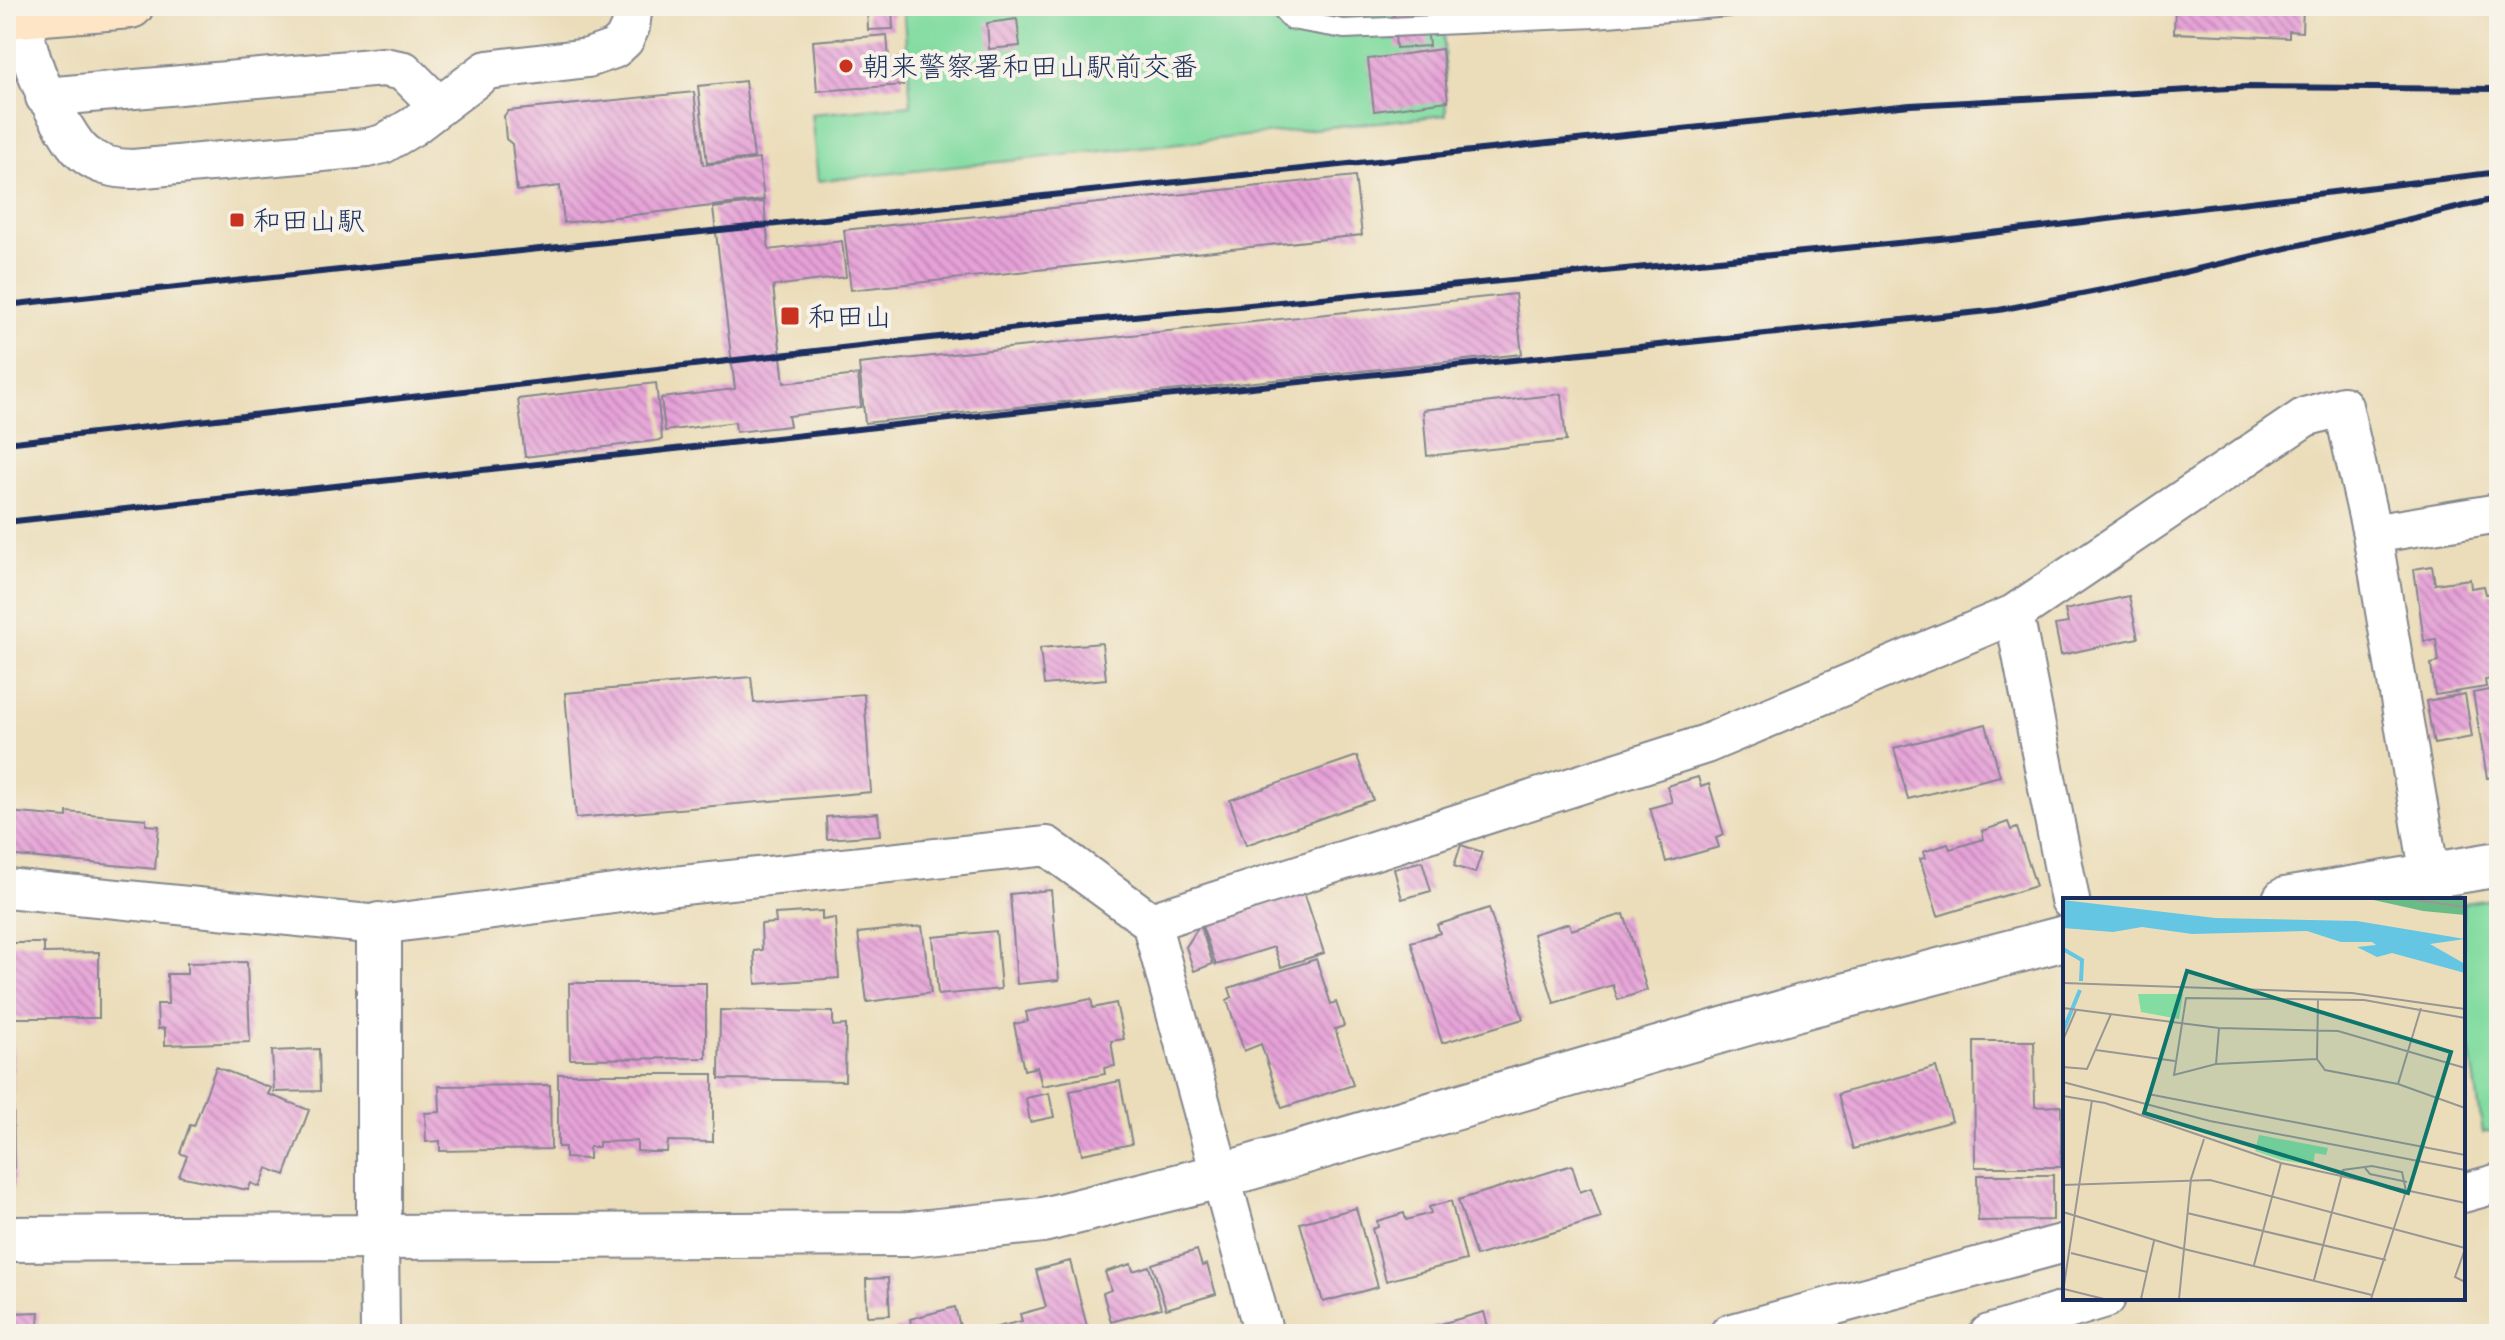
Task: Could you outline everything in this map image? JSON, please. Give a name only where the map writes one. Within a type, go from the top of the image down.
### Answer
[{"type":"main road","points":[[17,12],[131,6]]},
{"type":"street","points":[[17,12],[45,97],[84,154],[115,169],[367,148],[383,144],[487,70],[588,58],[614,49],[624,40],[630,27],[633,6]]},
{"type":"street","points":[[45,97],[383,67],[404,71],[439,106]]},
{"type":"street","points":[[1151,922],[1706,744],[2014,614],[2305,417],[2343,406],[2372,534],[2431,888]]},
{"type":"street","points":[[2372,534],[2499,513]]},
{"type":"street","points":[[2014,614],[2070,898]]},
{"type":"street","points":[[6,888],[379,925],[674,886],[1047,846],[1151,922],[1264,1334]]},
{"type":"street","points":[[2309,898],[2431,888],[2499,864]]},
{"type":"street","points":[[379,925],[380,1334]]},
{"type":"street","points":[[6,1239],[909,1234],[1043,1220],[1220,1176],[1809,1005],[2063,939]]},
{"type":"street","points":[[2465,1192],[2499,1183]]},
{"type":"street","points":[[1729,1334],[2063,1244]]},
{"type":"street","points":[[1989,1334],[2100,1300]]},
{"type":"lane","points":[[1278,6],[1291,20],[1344,29],[1595,18],[1741,6]]},
{"type":"green space","points":[[903,6],[1443,6],[1446,115],[818,181],[811,114],[911,105]]},
{"type":"green space","points":[[2499,898],[2499,1128],[2483,1133],[2465,1015],[2465,903]]},
{"type":"building","points":[[867,6],[892,6],[893,29],[868,30]]},
{"type":"building","points":[[1393,6],[1425,6],[1429,46],[1396,48]]},
{"type":"building","points":[[2175,6],[2303,6],[2302,32],[2289,31],[2289,38],[2174,33]]},
{"type":"building","points":[[1017,19],[1020,46],[989,49],[987,23]]},
{"type":"building","points":[[887,35],[889,59],[901,58],[903,85],[817,91],[813,41]]},
{"type":"building","points":[[1442,49],[1448,101],[1374,111],[1368,59]]},
{"type":"building","points":[[745,81],[754,158],[707,163],[698,86]]},
{"type":"building","points":[[694,92],[703,165],[759,159],[764,200],[564,223],[560,186],[517,191],[512,144],[506,139],[504,116],[508,111]]},
{"type":"building","points":[[1355,176],[1362,235],[851,290],[844,230]]},
{"type":"building","points":[[764,202],[769,250],[842,241],[846,277],[773,286],[784,383],[858,375],[861,407],[788,416],[790,426],[736,432],[735,422],[665,431],[661,398],[735,389],[713,208]]},
{"type":"building","points":[[1515,294],[1522,354],[865,423],[859,364]]},
{"type":"building","points":[[656,383],[662,440],[525,457],[518,399]]},
{"type":"building","points":[[1561,394],[1566,441],[1427,456],[1423,410]]},
{"type":"building","points":[[2432,566],[2435,584],[2470,579],[2471,588],[2484,586],[2486,594],[2499,592],[2499,678],[2485,680],[2486,687],[2435,695],[2431,664],[2439,662],[2436,639],[2424,641],[2414,569]]},
{"type":"building","points":[[2129,596],[2138,638],[2061,655],[2055,625],[2068,623],[2065,610]]},
{"type":"building","points":[[1102,643],[1106,679],[1044,685],[1040,648]]},
{"type":"building","points":[[751,677],[754,703],[864,694],[871,792],[576,818],[565,693]]},
{"type":"building","points":[[2499,688],[2499,776],[2487,778],[2473,693]]},
{"type":"building","points":[[2465,694],[2472,737],[2434,744],[2426,701]]},
{"type":"building","points":[[1986,724],[2000,776],[1908,799],[1894,748]]},
{"type":"building","points":[[1357,756],[1373,800],[1246,845],[1230,800]]},
{"type":"building","points":[[1698,777],[1701,787],[1709,784],[1724,835],[1716,838],[1719,847],[1666,862],[1650,808],[1672,802],[1667,786]]},
{"type":"building","points":[[6,812],[67,817],[67,812],[146,819],[146,825],[159,826],[155,869],[6,855]]},
{"type":"building","points":[[878,813],[880,835],[827,839],[826,817]]},
{"type":"building","points":[[2008,822],[2011,830],[2017,828],[2036,886],[1938,916],[1920,859],[1925,858],[1923,852],[1948,844],[1950,849],[1984,839],[1982,831]]},
{"type":"building","points":[[1461,845],[1482,852],[1475,873],[1454,866]]},
{"type":"building","points":[[1422,861],[1431,891],[1402,899],[1394,869]]},
{"type":"building","points":[[1051,890],[1059,980],[1017,984],[1010,894]]},
{"type":"building","points":[[1304,892],[1324,953],[1281,967],[1274,947],[1216,965],[1202,926]]},
{"type":"building","points":[[1489,908],[1523,1019],[1442,1043],[1411,942],[1440,933],[1437,925]]},
{"type":"building","points":[[822,911],[822,920],[835,918],[839,978],[756,984],[754,951],[762,950],[761,924],[776,923],[775,914]]},
{"type":"building","points":[[1624,914],[1647,990],[1618,1000],[1613,985],[1554,1003],[1533,934],[1569,923],[1571,930]]},
{"type":"building","points":[[1200,925],[1213,964],[1194,971],[1186,947]]},
{"type":"building","points":[[922,926],[931,993],[867,1002],[858,933]]},
{"type":"building","points":[[996,931],[1001,989],[938,995],[933,937]]},
{"type":"building","points":[[6,943],[44,943],[44,953],[99,952],[99,1018],[6,1018]]},
{"type":"building","points":[[1316,959],[1331,1004],[1336,1002],[1344,1026],[1335,1029],[1353,1085],[1282,1108],[1261,1044],[1244,1051],[1227,1000],[1232,997],[1229,988]]},
{"type":"building","points":[[247,962],[250,1042],[165,1045],[165,1028],[158,1029],[157,1004],[168,1004],[167,974],[187,974],[187,963]]},
{"type":"building","points":[[569,983],[706,983],[706,1058],[570,1059]]},
{"type":"building","points":[[1091,999],[1093,1008],[1116,1003],[1124,1039],[1111,1041],[1115,1066],[1104,1068],[1105,1074],[1042,1086],[1037,1067],[1024,1070],[1014,1024],[1028,1021],[1026,1012]]},
{"type":"building","points":[[720,1010],[833,1012],[833,1026],[846,1025],[845,1081],[719,1079]]},
{"type":"building","points":[[1974,1041],[2034,1041],[2035,1107],[2061,1106],[2061,1167],[1975,1167]]},
{"type":"building","points":[[6,1045],[13,1045],[14,1189],[6,1189]]},
{"type":"building","points":[[319,1049],[320,1091],[274,1092],[272,1051]]},
{"type":"building","points":[[216,1067],[271,1088],[268,1094],[309,1110],[285,1175],[267,1168],[260,1187],[251,1183],[248,1190],[179,1176],[187,1156],[180,1153],[190,1125],[194,1126]]},
{"type":"building","points":[[1936,1067],[1952,1121],[1853,1149],[1838,1094]]},
{"type":"building","points":[[558,1074],[713,1074],[713,1142],[668,1141],[667,1152],[652,1152],[637,1151],[637,1141],[599,1142],[599,1147],[589,1147],[589,1159],[565,1158],[565,1147],[558,1147]]},
{"type":"building","points":[[1120,1081],[1132,1144],[1082,1154],[1070,1091]]},
{"type":"building","points":[[550,1085],[551,1149],[440,1151],[440,1141],[426,1142],[425,1113],[440,1112],[439,1086]]},
{"type":"building","points":[[1049,1093],[1054,1117],[1030,1122],[1026,1098]]},
{"type":"building","points":[[1572,1165],[1580,1192],[1591,1188],[1601,1218],[1476,1256],[1458,1200]]},
{"type":"building","points":[[1977,1175],[2053,1175],[2053,1220],[1978,1221]]},
{"type":"building","points":[[1451,1201],[1466,1260],[1386,1281],[1372,1229],[1378,1227],[1377,1221],[1404,1213],[1406,1220],[1431,1213],[1429,1207]]},
{"type":"building","points":[[1356,1208],[1378,1287],[1323,1302],[1300,1223]]},
{"type":"building","points":[[1197,1250],[1202,1266],[1207,1264],[1216,1294],[1166,1309],[1152,1264]]},
{"type":"building","points":[[1070,1261],[1089,1334],[990,1334],[989,1329],[1022,1321],[1020,1314],[1046,1307],[1036,1270]]},
{"type":"building","points":[[1131,1264],[1133,1271],[1149,1266],[1161,1308],[1111,1322],[1103,1293],[1111,1290],[1105,1272]]},
{"type":"building","points":[[888,1278],[890,1315],[867,1316],[866,1279]]},
{"type":"building","points":[[955,1307],[962,1334],[880,1334],[911,1325],[910,1319]]},
{"type":"building","points":[[39,1312],[38,1329],[73,1329],[73,1334],[6,1334],[6,1323],[10,1323],[11,1313]]},
{"type":"building","points":[[1484,1312],[1490,1334],[1407,1334],[1407,1333]]},
{"type":"railway","points":[[6,305],[1910,105],[2247,87],[2499,89]]},
{"type":"railway","points":[[6,443],[1071,322],[1950,238],[2499,172]]},
{"type":"railway","points":[[6,522],[1077,405],[1999,310],[2138,283],[2499,198]]},
{"type":"place","name":"朝来警察署和田山駅前交番","points":[[846,66]]},
{"type":"place","name":"和田山駅","points":[[237,220]]},
{"type":"place","name":"和田山","points":[[790,316]]}]
